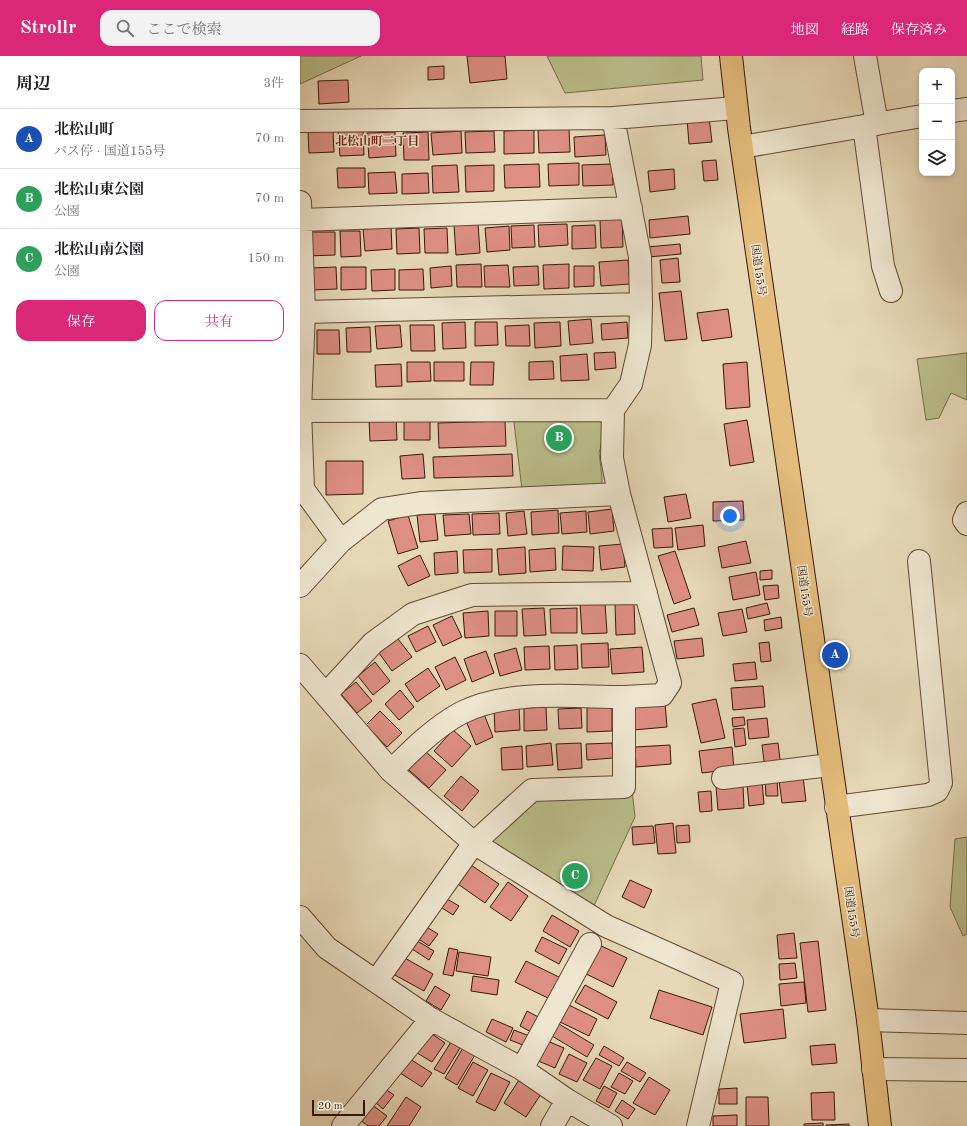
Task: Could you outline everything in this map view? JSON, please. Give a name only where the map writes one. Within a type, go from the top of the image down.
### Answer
[{"type":"highway","name":"国道155号","points":[[731,56],[736,108],[868,1020],[880,1126]]},
{"type":"street","points":[[865,56],[883,266],[891,291]]},
{"type":"street","points":[[300,121],[613,118],[736,108]]},
{"type":"street","points":[[955,111],[967,109]]},
{"type":"street","points":[[742,147],[919,117]]},
{"type":"street","points":[[391,771],[420,742],[461,713],[490,702],[520,697],[624,697],[662,694],[670,683],[619,494],[612,458],[613,410],[630,384],[640,345],[641,304],[640,257],[613,118]]},
{"type":"street","points":[[341,542],[303,489],[300,411],[304,312],[300,211],[631,208]]},
{"type":"street","points":[[304,312],[641,304]]},
{"type":"street","points":[[300,411],[613,410]]},
{"type":"street","points":[[300,586],[341,542],[382,508],[421,503],[619,494]]},
{"type":"street","points":[[967,514],[964,520],[967,524]]},
{"type":"street","points":[[836,807],[928,795],[937,791],[941,783],[918,561]]},
{"type":"street","points":[[326,694],[373,643],[413,614],[472,596],[646,593]]},
{"type":"street","points":[[300,665],[391,771],[474,843],[606,926],[732,982],[698,1126]]},
{"type":"street","points":[[377,980],[474,843],[532,790],[624,787],[624,697]]},
{"type":"street","points":[[723,778],[830,765]]},
{"type":"street","points":[[300,917],[328,948],[432,1019],[522,1069],[566,1100],[611,1126]]},
{"type":"street","points":[[522,1069],[590,944]]},
{"type":"street","points":[[343,1126],[432,1019]]},
{"type":"street","points":[[868,1020],[967,1023]]},
{"type":"street","points":[[873,1069],[967,1070]]},
{"type":"street","points":[[552,1126],[566,1100]]},
{"type":"green space","points":[[300,56],[361,56],[300,84]]},
{"type":"green space","points":[[547,56],[701,56],[703,80],[565,93]]},
{"type":"green space","points":[[967,353],[967,400],[951,393],[939,418],[926,420],[917,359]]},
{"type":"green space","points":[[598,413],[607,423],[599,453],[602,489],[522,490],[513,414]]},
{"type":"green space","points":[[632,790],[635,817],[592,910],[490,842],[535,792]]},
{"type":"green space","points":[[967,837],[967,934],[963,936],[950,907],[955,839]]},
{"type":"building","points":[[467,56],[505,56],[507,79],[470,83]]},
{"type":"building","points":[[444,66],[444,79],[428,80],[428,67]]},
{"type":"building","points":[[348,80],[349,102],[319,104],[318,81]]},
{"type":"building","points":[[709,117],[712,142],[689,144],[687,119]]},
{"type":"building","points":[[363,129],[364,155],[340,156],[338,130]]},
{"type":"building","points":[[569,129],[570,152],[539,153],[538,130]]},
{"type":"building","points":[[534,130],[534,153],[504,154],[504,131]]},
{"type":"building","points":[[333,131],[334,152],[309,153],[308,132]]},
{"type":"building","points":[[461,131],[462,153],[433,155],[431,133]]},
{"type":"building","points":[[494,131],[495,152],[466,153],[465,132]]},
{"type":"building","points":[[395,132],[396,156],[369,158],[367,133]]},
{"type":"building","points":[[428,132],[429,160],[404,160],[403,133]]},
{"type":"building","points":[[605,135],[606,155],[575,157],[574,137]]},
{"type":"building","points":[[716,160],[718,180],[704,181],[702,161]]},
{"type":"building","points":[[579,163],[579,185],[549,186],[548,164]]},
{"type":"building","points":[[539,164],[540,187],[505,188],[504,165]]},
{"type":"building","points":[[612,164],[613,185],[583,186],[582,165]]},
{"type":"building","points":[[457,165],[459,192],[433,193],[432,166]]},
{"type":"building","points":[[494,165],[494,191],[466,192],[465,166]]},
{"type":"building","points":[[337,168],[365,168],[365,187],[338,188]]},
{"type":"building","points":[[674,169],[675,189],[650,192],[648,171]]},
{"type":"building","points":[[395,172],[397,193],[369,194],[368,173]]},
{"type":"building","points":[[428,173],[429,193],[402,194],[402,174]]},
{"type":"building","points":[[688,216],[690,234],[650,238],[649,220]]},
{"type":"building","points":[[622,218],[623,247],[601,248],[600,219]]},
{"type":"building","points":[[478,223],[480,253],[456,255],[454,225]]},
{"type":"building","points":[[567,224],[568,245],[539,247],[538,225]]},
{"type":"building","points":[[534,225],[535,247],[512,248],[511,226]]},
{"type":"building","points":[[595,225],[596,248],[572,249],[572,226]]},
{"type":"building","points":[[509,226],[510,250],[487,252],[485,228]]},
{"type":"building","points":[[391,227],[392,249],[365,251],[363,229]]},
{"type":"building","points":[[419,228],[420,253],[397,254],[396,229]]},
{"type":"building","points":[[447,228],[448,253],[425,253],[424,229]]},
{"type":"building","points":[[340,231],[360,231],[361,256],[341,257]]},
{"type":"building","points":[[307,232],[335,232],[335,255],[307,256]]},
{"type":"building","points":[[680,244],[681,254],[649,257],[647,247]]},
{"type":"building","points":[[678,258],[680,282],[662,283],[660,260]]},
{"type":"building","points":[[628,260],[630,284],[601,286],[599,262]]},
{"type":"building","points":[[481,264],[482,287],[457,287],[456,265]]},
{"type":"building","points":[[569,264],[569,288],[544,289],[543,265]]},
{"type":"building","points":[[508,265],[510,287],[485,287],[484,266]]},
{"type":"building","points":[[451,266],[452,286],[431,288],[430,268]]},
{"type":"building","points":[[538,266],[539,285],[514,286],[513,267]]},
{"type":"building","points":[[574,266],[594,266],[594,286],[574,287]]},
{"type":"building","points":[[336,267],[337,289],[311,290],[310,268]]},
{"type":"building","points":[[341,267],[366,267],[366,289],[341,290]]},
{"type":"building","points":[[395,269],[395,290],[372,291],[371,270]]},
{"type":"building","points":[[423,269],[424,290],[399,290],[399,270]]},
{"type":"building","points":[[681,291],[687,339],[665,341],[659,293]]},
{"type":"building","points":[[728,309],[732,337],[702,341],[697,313]]},
{"type":"building","points":[[591,319],[593,343],[570,345],[568,321]]},
{"type":"building","points":[[465,322],[466,348],[443,349],[442,323]]},
{"type":"building","points":[[475,322],[497,322],[498,345],[475,346]]},
{"type":"building","points":[[560,322],[561,346],[535,348],[534,323]]},
{"type":"building","points":[[627,322],[628,338],[602,340],[601,324]]},
{"type":"building","points":[[400,325],[402,347],[377,349],[375,326]]},
{"type":"building","points":[[410,325],[434,325],[435,351],[411,351]]},
{"type":"building","points":[[529,325],[530,346],[506,346],[505,326]]},
{"type":"building","points":[[370,327],[371,352],[347,352],[346,328]]},
{"type":"building","points":[[317,330],[339,330],[340,354],[317,354]]},
{"type":"building","points":[[615,352],[616,368],[595,370],[594,353]]},
{"type":"building","points":[[587,354],[589,380],[561,381],[560,356]]},
{"type":"building","points":[[553,361],[554,379],[529,380],[529,362]]},
{"type":"building","points":[[407,362],[430,362],[431,381],[407,382]]},
{"type":"building","points":[[434,362],[464,362],[464,381],[434,381]]},
{"type":"building","points":[[471,362],[494,362],[493,385],[470,385]]},
{"type":"building","points":[[747,362],[750,407],[726,409],[723,364]]},
{"type":"building","points":[[401,364],[402,386],[376,387],[375,365]]},
{"type":"building","points":[[396,417],[397,440],[370,441],[369,419]]},
{"type":"building","points":[[430,419],[430,440],[404,440],[404,420]]},
{"type":"building","points":[[747,420],[754,462],[730,466],[724,424]]},
{"type":"building","points":[[505,421],[506,446],[439,448],[438,423]]},
{"type":"building","points":[[423,454],[425,478],[402,479],[400,456]]},
{"type":"building","points":[[512,454],[513,476],[434,478],[433,457]]},
{"type":"building","points":[[326,461],[363,461],[363,494],[326,495]]},
{"type":"building","points":[[686,494],[691,518],[668,522],[664,497]]},
{"type":"building","points":[[743,501],[744,520],[713,521],[713,502]]},
{"type":"building","points":[[612,509],[614,531],[590,534],[588,512]]},
{"type":"building","points":[[558,510],[559,533],[532,535],[531,512]]},
{"type":"building","points":[[524,511],[527,534],[508,536],[506,513]]},
{"type":"building","points":[[586,511],[587,532],[562,534],[560,513]]},
{"type":"building","points":[[499,513],[500,534],[473,535],[472,514]]},
{"type":"building","points":[[435,514],[438,540],[420,542],[417,515]]},
{"type":"building","points":[[469,514],[471,534],[445,536],[443,515]]},
{"type":"building","points":[[408,515],[418,548],[398,554],[388,521]]},
{"type":"building","points":[[703,525],[705,546],[678,550],[675,528]]},
{"type":"building","points":[[672,528],[673,547],[654,548],[652,529]]},
{"type":"building","points":[[746,541],[751,563],[722,568],[718,547]]},
{"type":"building","points":[[623,544],[625,567],[601,570],[599,546]]},
{"type":"building","points":[[563,546],[594,547],[593,571],[562,570]]},
{"type":"building","points":[[525,547],[526,573],[499,575],[497,549]]},
{"type":"building","points":[[555,548],[556,570],[530,572],[529,550]]},
{"type":"building","points":[[492,549],[492,572],[464,573],[463,550]]},
{"type":"building","points":[[457,551],[458,573],[435,575],[434,553]]},
{"type":"building","points":[[675,551],[691,598],[674,604],[658,556]]},
{"type":"building","points":[[420,555],[430,576],[408,586],[398,566]]},
{"type":"building","points":[[772,570],[772,579],[760,580],[760,571]]},
{"type":"building","points":[[756,572],[760,595],[733,600],[729,577]]},
{"type":"building","points":[[778,585],[779,598],[765,600],[763,586]]},
{"type":"building","points":[[605,603],[607,633],[582,634],[580,604]]},
{"type":"building","points":[[634,603],[635,634],[616,635],[615,604]]},
{"type":"building","points":[[767,603],[770,614],[748,619],[746,608]]},
{"type":"building","points":[[544,608],[546,635],[524,636],[522,609]]},
{"type":"building","points":[[577,608],[577,633],[551,633],[550,609]]},
{"type":"building","points":[[694,608],[699,625],[672,632],[667,615]]},
{"type":"building","points":[[742,609],[747,632],[723,636],[718,613]]},
{"type":"building","points":[[488,611],[489,636],[465,638],[463,613]]},
{"type":"building","points":[[495,611],[517,611],[517,636],[495,636]]},
{"type":"building","points":[[452,616],[462,637],[443,646],[433,625]]},
{"type":"building","points":[[781,617],[782,628],[765,631],[764,620]]},
{"type":"building","points":[[428,626],[436,642],[416,652],[408,636]]},
{"type":"building","points":[[702,638],[704,656],[677,659],[674,641]]},
{"type":"building","points":[[398,639],[412,657],[392,671],[379,653]]},
{"type":"building","points":[[769,642],[771,661],[761,662],[759,643]]},
{"type":"building","points":[[608,643],[609,667],[582,668],[581,644]]},
{"type":"building","points":[[577,645],[578,669],[555,670],[554,646]]},
{"type":"building","points":[[549,646],[550,669],[525,670],[524,647]]},
{"type":"building","points":[[642,647],[644,672],[612,674],[610,649]]},
{"type":"building","points":[[516,648],[522,670],[500,676],[494,654]]},
{"type":"building","points":[[486,651],[494,673],[472,682],[464,659]]},
{"type":"building","points":[[455,657],[466,680],[446,690],[435,667]]},
{"type":"building","points":[[375,662],[390,681],[373,695],[358,676]]},
{"type":"building","points":[[755,662],[757,679],[735,681],[733,664]]},
{"type":"building","points":[[428,668],[440,686],[417,702],[405,684]]},
{"type":"building","points":[[356,682],[372,701],[357,713],[341,694]]},
{"type":"building","points":[[763,686],[765,707],[733,710],[731,688]]},
{"type":"building","points":[[400,690],[414,707],[399,720],[385,704]]},
{"type":"building","points":[[716,699],[725,738],[701,743],[692,704]]},
{"type":"building","points":[[665,702],[667,727],[633,730],[631,705]]},
{"type":"building","points":[[612,705],[612,731],[587,732],[587,706]]},
{"type":"building","points":[[519,706],[520,730],[495,732],[494,708]]},
{"type":"building","points":[[546,707],[547,730],[524,731],[524,708]]},
{"type":"building","points":[[581,708],[582,728],[559,729],[558,709]]},
{"type":"building","points":[[380,711],[402,733],[387,747],[366,725]]},
{"type":"building","points":[[484,714],[493,737],[476,745],[466,721]]},
{"type":"building","points":[[744,717],[745,725],[733,727],[732,718]]},
{"type":"building","points":[[767,718],[769,737],[749,739],[747,720]]},
{"type":"building","points":[[744,728],[746,745],[735,747],[733,729]]},
{"type":"building","points":[[453,730],[471,746],[452,767],[434,751]]},
{"type":"building","points":[[551,743],[553,765],[527,767],[526,746]]},
{"type":"building","points":[[581,743],[582,768],[558,770],[556,744]]},
{"type":"building","points":[[612,743],[613,758],[587,760],[586,744]]},
{"type":"building","points":[[778,743],[781,767],[765,769],[762,745]]},
{"type":"building","points":[[670,745],[671,764],[636,767],[635,747]]},
{"type":"building","points":[[522,746],[523,769],[502,770],[501,748]]},
{"type":"building","points":[[732,747],[734,769],[702,773],[699,751]]},
{"type":"building","points":[[425,751],[446,770],[429,788],[408,769]]},
{"type":"building","points":[[461,776],[479,791],[462,811],[444,796]]},
{"type":"building","points":[[803,777],[806,801],[782,803],[779,780]]},
{"type":"building","points":[[765,779],[777,779],[778,796],[766,796]]},
{"type":"building","points":[[762,781],[764,804],[749,806],[747,783]]},
{"type":"building","points":[[743,785],[744,808],[718,810],[716,787]]},
{"type":"building","points":[[711,791],[712,811],[700,812],[698,792]]},
{"type":"building","points":[[673,823],[676,853],[658,854],[655,825]]},
{"type":"building","points":[[689,825],[690,842],[677,843],[676,826]]},
{"type":"building","points":[[653,826],[655,843],[633,845],[632,827]]},
{"type":"building","points":[[468,863],[499,884],[485,903],[455,882]]},
{"type":"building","points":[[630,880],[652,890],[644,908],[622,897]]},
{"type":"building","points":[[508,882],[528,896],[511,921],[490,907]]},
{"type":"building","points":[[442,896],[459,906],[453,915],[436,904]]},
{"type":"building","points":[[552,915],[579,931],[570,947],[543,931]]},
{"type":"building","points":[[425,926],[438,934],[429,946],[417,938]]},
{"type":"building","points":[[794,933],[797,958],[779,959],[777,935]]},
{"type":"building","points":[[542,937],[567,949],[559,964],[535,951]]},
{"type":"building","points":[[414,939],[434,951],[429,960],[409,947]]},
{"type":"building","points":[[818,941],[826,1010],[808,1012],[800,943]]},
{"type":"building","points":[[595,943],[627,958],[613,987],[582,972]]},
{"type":"building","points":[[449,948],[458,950],[453,976],[443,974]]},
{"type":"building","points":[[459,952],[491,957],[488,976],[456,971]]},
{"type":"building","points":[[403,957],[433,974],[424,991],[393,974]]},
{"type":"building","points":[[526,961],[563,979],[552,1000],[515,982]]},
{"type":"building","points":[[795,963],[797,978],[780,980],[779,964]]},
{"type":"building","points":[[473,976],[499,980],[497,995],[471,991]]},
{"type":"building","points":[[804,982],[806,1003],[781,1006],[779,984]]},
{"type":"building","points":[[585,985],[617,1002],[608,1019],[575,1002]]},
{"type":"building","points":[[435,986],[450,995],[441,1010],[426,1001]]},
{"type":"building","points":[[659,990],[712,1007],[703,1035],[650,1018]]},
{"type":"building","points":[[567,1004],[597,1019],[589,1036],[558,1021]]},
{"type":"building","points":[[783,1009],[786,1038],[744,1043],[740,1014]]},
{"type":"building","points":[[527,1011],[542,1019],[535,1034],[520,1026]]},
{"type":"building","points":[[492,1019],[513,1028],[506,1042],[486,1032]]},
{"type":"building","points":[[559,1024],[594,1045],[587,1057],[552,1036]]},
{"type":"building","points":[[514,1030],[532,1037],[528,1047],[510,1040]]},
{"type":"building","points":[[428,1031],[445,1043],[432,1062],[414,1051]]},
{"type":"building","points":[[545,1040],[564,1048],[555,1068],[536,1060]]},
{"type":"building","points":[[451,1042],[460,1048],[444,1074],[434,1069]]},
{"type":"building","points":[[835,1044],[837,1063],[812,1065],[810,1046]]},
{"type":"building","points":[[604,1046],[624,1058],[619,1066],[599,1055]]},
{"type":"building","points":[[463,1048],[475,1055],[457,1085],[445,1078]]},
{"type":"building","points":[[569,1054],[587,1063],[577,1082],[559,1074]]},
{"type":"building","points":[[407,1057],[432,1073],[422,1087],[397,1071]]},
{"type":"building","points":[[596,1058],[612,1066],[600,1089],[583,1080]]},
{"type":"building","points":[[473,1062],[488,1070],[473,1096],[458,1088]]},
{"type":"building","points":[[627,1062],[646,1073],[640,1082],[621,1071]]},
{"type":"building","points":[[491,1073],[510,1082],[495,1111],[476,1102]]},
{"type":"building","points":[[619,1073],[633,1081],[625,1094],[611,1087]]},
{"type":"building","points":[[649,1077],[670,1090],[655,1115],[633,1103]]},
{"type":"building","points":[[519,1080],[541,1094],[526,1117],[504,1103]]},
{"type":"building","points":[[604,1086],[617,1093],[609,1108],[596,1101]]},
{"type":"building","points":[[384,1088],[394,1095],[383,1109],[374,1101]]},
{"type":"building","points":[[737,1088],[737,1104],[719,1104],[719,1089]]},
{"type":"building","points":[[834,1092],[835,1120],[812,1120],[811,1093]]},
{"type":"building","points":[[406,1097],[421,1107],[409,1126],[387,1126]]},
{"type":"building","points":[[746,1097],[768,1097],[769,1126],[746,1126]]},
{"type":"building","points":[[622,1100],[635,1109],[628,1119],[615,1111]]},
{"type":"building","points":[[367,1101],[387,1116],[379,1126],[368,1126],[355,1116]]},
{"type":"building","points":[[737,1115],[737,1126],[713,1126],[713,1116]]},
{"type":"building","points":[[823,1123],[823,1126],[804,1126],[804,1124]]},
{"type":"building","points":[[849,1124],[849,1126],[826,1126],[826,1125]]},
{"type":"place","name":"北松山東公園","points":[[559,438]]},
{"type":"place","name":"北松山町","points":[[835,655]]},
{"type":"place","name":"北松山南公園","points":[[575,876]]},
{"type":"district","name":"北松山町二丁目","points":[[377,141]]}]
